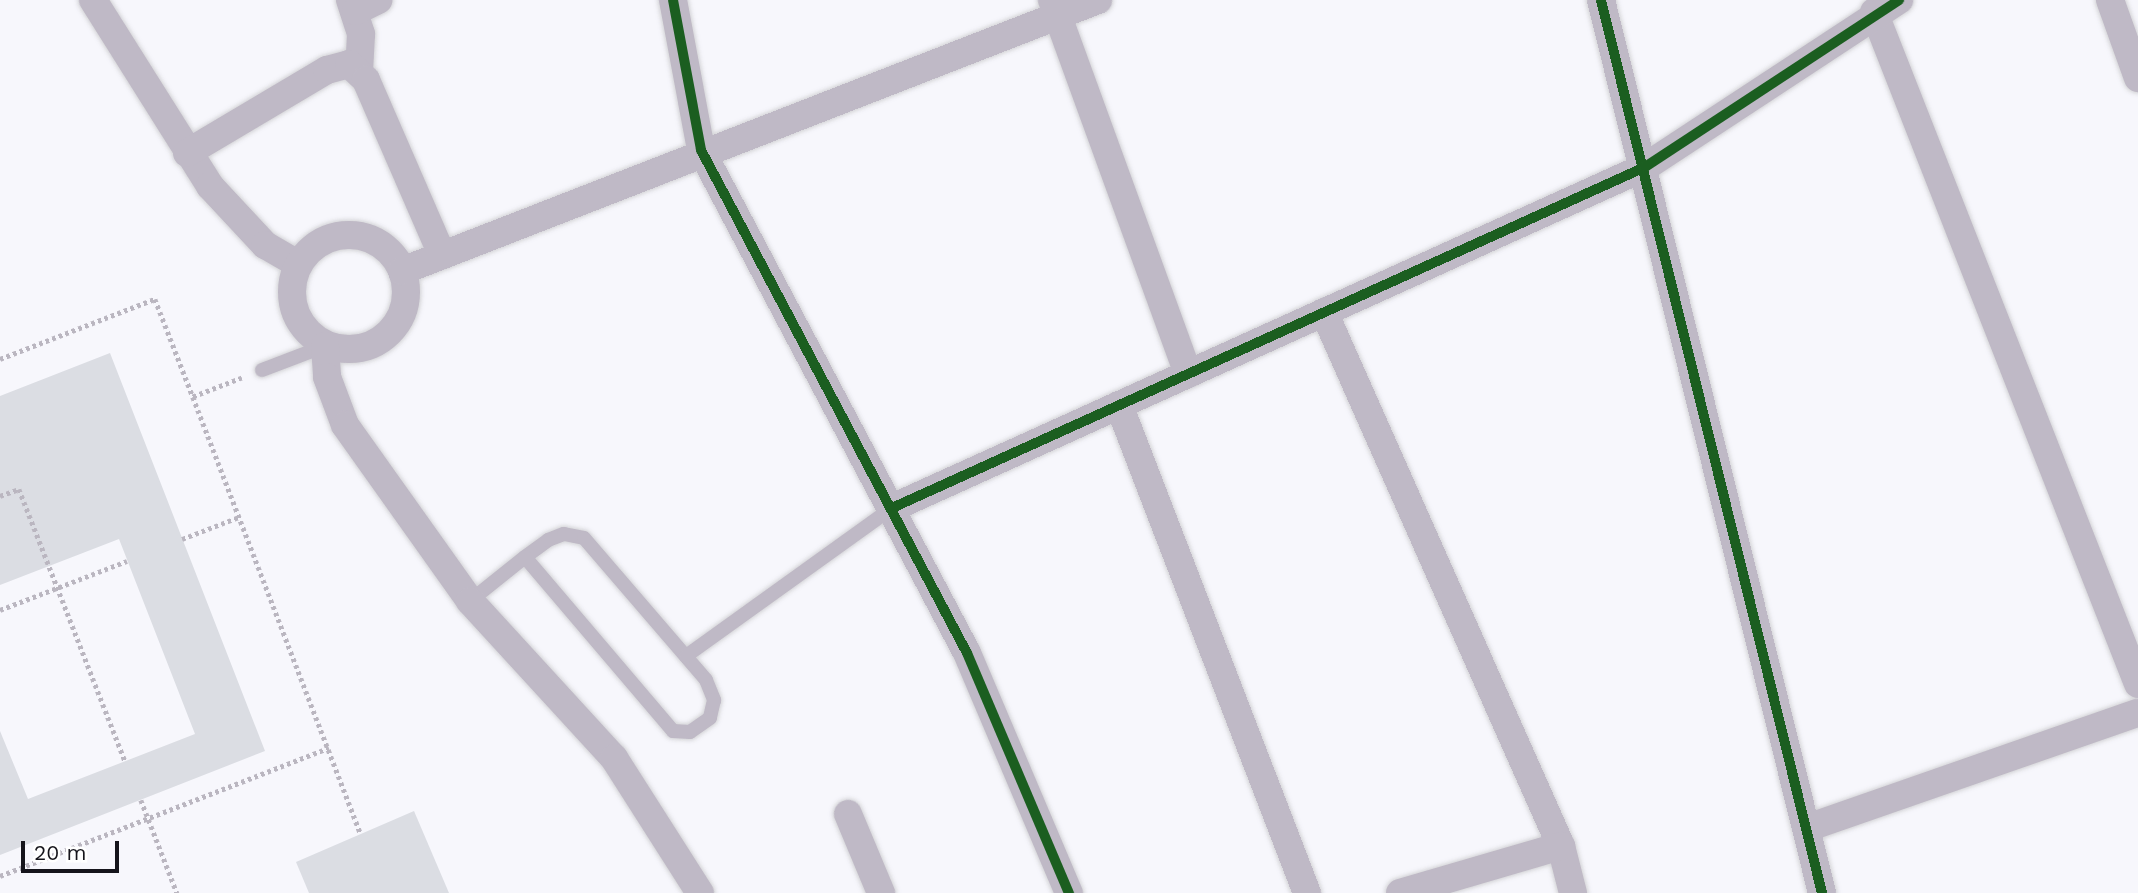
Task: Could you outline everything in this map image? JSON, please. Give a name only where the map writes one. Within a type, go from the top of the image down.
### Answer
[{"type":"street","points":[[93,0],[187,153],[236,216],[298,264]]},
{"type":"street","points":[[673,0],[701,150],[967,653],[1069,893]]},
{"type":"street","points":[[402,271],[1054,7],[1098,0]]},
{"type":"street","points":[[1601,0],[1645,167],[1822,893]]},
{"type":"street","points":[[2110,0],[2138,78]]},
{"type":"street","points":[[362,4],[359,70],[442,256]]},
{"type":"street","points":[[892,508],[1645,167],[1886,6],[2138,684]]},
{"type":"street","points":[[1054,7],[1188,373]]},
{"type":"street","points":[[187,153],[338,65],[359,70]]},
{"type":"street","points":[[325,346],[357,349],[387,334],[404,305],[402,271],[383,246],[352,234],[321,241],[298,264],[292,291],[298,318],[325,346],[327,377],[345,425],[470,601],[614,758],[700,893]]},
{"type":"street","points":[[1324,312],[1561,846],[1573,893]]},
{"type":"street","points":[[1119,405],[1302,892]]},
{"type":"street","points":[[1807,828],[2138,713]]},
{"type":"street","points":[[848,814],[881,893]]},
{"type":"street","points":[[1400,893],[1561,846]]},
{"type":"lane","points":[[262,370],[325,346]]},
{"type":"lane","points":[[686,656],[892,508]]},
{"type":"lane","points":[[470,601],[525,558],[564,534],[584,538],[686,656],[714,699],[710,719],[690,732],[673,731],[525,558]]},
{"type":"path","points":[[0,359],[155,299],[361,834]]},
{"type":"path","points":[[193,397],[262,370]]},
{"type":"path","points":[[0,496],[19,489],[125,761]]},
{"type":"path","points":[[183,539],[239,517]]},
{"type":"path","points":[[0,610],[127,561]]},
{"type":"path","points":[[0,876],[329,748]]},
{"type":"path","points":[[141,800],[177,893]]},
{"type":"building","points":[[110,353],[265,751],[0,855],[0,731],[28,799],[195,734],[119,539],[0,585],[0,396]]},
{"type":"building","points":[[414,811],[449,893],[309,893],[296,862]]},
{"type":"cycle path","points":[[673,0],[701,150],[967,653],[1069,893]]},
{"type":"cycle path","points":[[1601,0],[1822,893]]},
{"type":"cycle path","points":[[892,508],[1645,167],[1899,0]]}]
